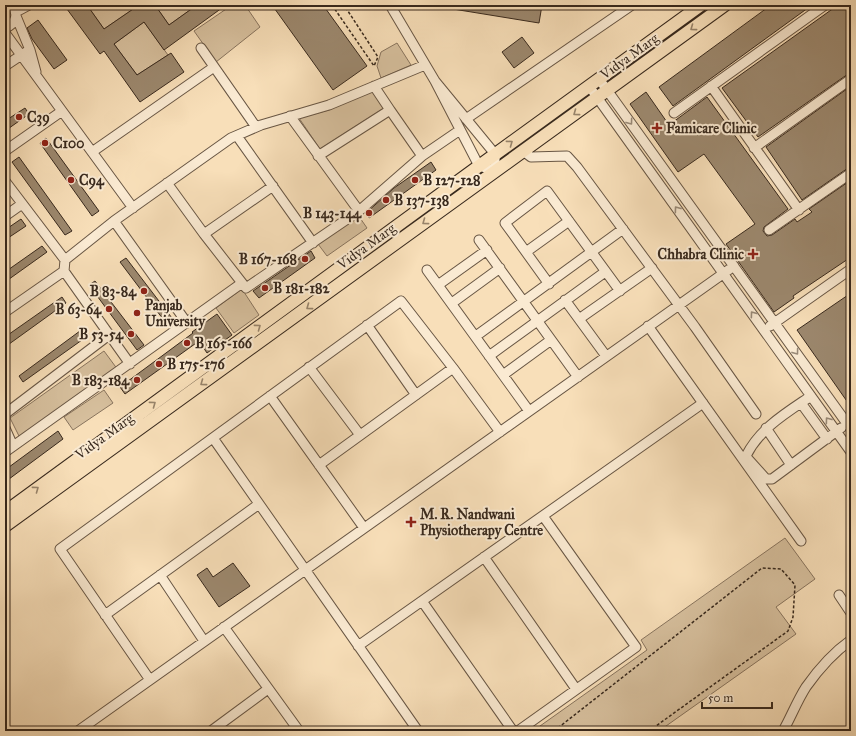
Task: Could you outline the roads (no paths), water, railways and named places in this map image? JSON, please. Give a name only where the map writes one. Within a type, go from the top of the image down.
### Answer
[{"type":"main road","name":"Vidya Marg","points":[[5,512],[701,5]]},
{"type":"main road","name":"Vidya Marg","points":[[5,526],[725,5]]},
{"type":"street","points":[[15,11],[29,5]]},
{"type":"street","points":[[390,5],[435,81],[478,166],[495,171],[495,154],[435,81]]},
{"type":"street","points":[[466,119],[632,5]]},
{"type":"street","points":[[674,113],[825,5]]},
{"type":"street","points":[[5,28],[11,25],[14,21],[15,11]]},
{"type":"street","points":[[15,11],[30,50],[37,76]]},
{"type":"street","points":[[5,33],[133,208]]},
{"type":"street","points":[[201,48],[256,127]]},
{"type":"street","points":[[5,66],[30,50]]},
{"type":"street","points":[[65,260],[114,221],[209,153],[236,136],[256,127],[329,105],[425,65]]},
{"type":"street","points":[[92,152],[214,67]]},
{"type":"street","points":[[599,79],[849,426],[837,432],[769,480],[744,457]]},
{"type":"street","points":[[754,148],[851,79]]},
{"type":"street","points":[[374,86],[422,156]]},
{"type":"street","points":[[589,86],[851,452]]},
{"type":"street","points":[[711,86],[799,210]]},
{"type":"street","points":[[318,156],[390,110]]},
{"type":"street","points":[[5,151],[62,111]]},
{"type":"street","points":[[290,116],[359,211]]},
{"type":"street","points":[[167,183],[246,288],[359,211],[422,156],[460,130]]},
{"type":"street","points":[[236,136],[314,243]]},
{"type":"street","points":[[523,151],[531,157],[567,156],[577,167],[679,305],[756,414]]},
{"type":"street","points":[[770,230],[851,173]]},
{"type":"street","points":[[5,181],[65,260],[64,271],[130,364]]},
{"type":"street","points":[[204,234],[273,186]]},
{"type":"street","points":[[549,284],[505,223],[547,191],[620,291]]},
{"type":"street","points":[[5,216],[22,204]]},
{"type":"street","points":[[114,221],[187,323]]},
{"type":"street","points":[[526,252],[569,221]]},
{"type":"street","points":[[476,336],[623,229]]},
{"type":"street","points":[[479,240],[578,377]]},
{"type":"street","points":[[438,285],[487,250]]},
{"type":"street","points":[[78,731],[734,266]]},
{"type":"street","points":[[452,304],[500,268]]},
{"type":"street","points":[[579,320],[652,268]]},
{"type":"street","points":[[427,270],[529,411]]},
{"type":"street","points":[[5,312],[64,271]]},
{"type":"street","points":[[489,356],[605,272]]},
{"type":"street","points":[[764,330],[850,273]]},
{"type":"street","points":[[5,452],[242,283]]},
{"type":"street","points":[[150,680],[60,549],[400,300],[500,432]]},
{"type":"street","points":[[565,300],[606,356]]},
{"type":"street","points":[[367,325],[416,395]]},
{"type":"street","points":[[648,326],[744,457],[801,541]]},
{"type":"street","points":[[5,414],[109,335]]},
{"type":"street","points":[[503,374],[551,340]]},
{"type":"street","points":[[310,367],[360,435]]},
{"type":"street","points":[[319,465],[453,368]]},
{"type":"street","points":[[270,396],[364,528]]},
{"type":"street","points":[[744,457],[766,428],[811,396]]},
{"type":"street","points":[[358,646],[703,403]]},
{"type":"street","points":[[801,403],[827,439]]},
{"type":"street","points":[[5,428],[13,446]]},
{"type":"street","points":[[766,428],[792,465]]},
{"type":"street","points":[[213,438],[418,731]]},
{"type":"street","points":[[105,615],[259,504]]},
{"type":"street","points":[[518,731],[636,647],[543,516]]},
{"type":"street","points":[[484,557],[576,689]]},
{"type":"street","points":[[160,575],[204,641]]},
{"type":"street","points":[[839,595],[851,613]]},
{"type":"street","points":[[422,601],[513,731]]},
{"type":"street","points":[[224,627],[299,731]]},
{"type":"street","points":[[783,731],[806,687],[825,664],[851,640]]},
{"type":"street","points":[[211,731],[268,689]]},
{"type":"place","name":"C39","points":[[19,117]]},
{"type":"place","name":"Famicare Clinic","points":[[657,128]]},
{"type":"place","name":"C100","points":[[45,143]]},
{"type":"place","name":"C94","points":[[71,180]]},
{"type":"place","name":"B 127-128","points":[[415,180]]},
{"type":"place","name":"B 137-138","points":[[386,200]]},
{"type":"place","name":"B 143-144","points":[[369,213]]},
{"type":"place","name":"Chhabra Clinic","points":[[753,254]]},
{"type":"place","name":"B 167-168","points":[[305,259]]},
{"type":"place","name":"B 181-182","points":[[265,288]]},
{"type":"place","name":"B 83-84","points":[[144,291]]},
{"type":"place","name":"B 63-64","points":[[109,309]]},
{"type":"place","name":"Panjab University","points":[[137,313]]},
{"type":"place","name":"B 53-54","points":[[131,334]]},
{"type":"place","name":"B 165-166","points":[[187,343]]},
{"type":"place","name":"B 175-176","points":[[159,364]]},
{"type":"place","name":"B 183-184","points":[[137,380]]},
{"type":"place","name":"M. R. Nandwani Physiotherapy Centre","points":[[411,522]]}]
